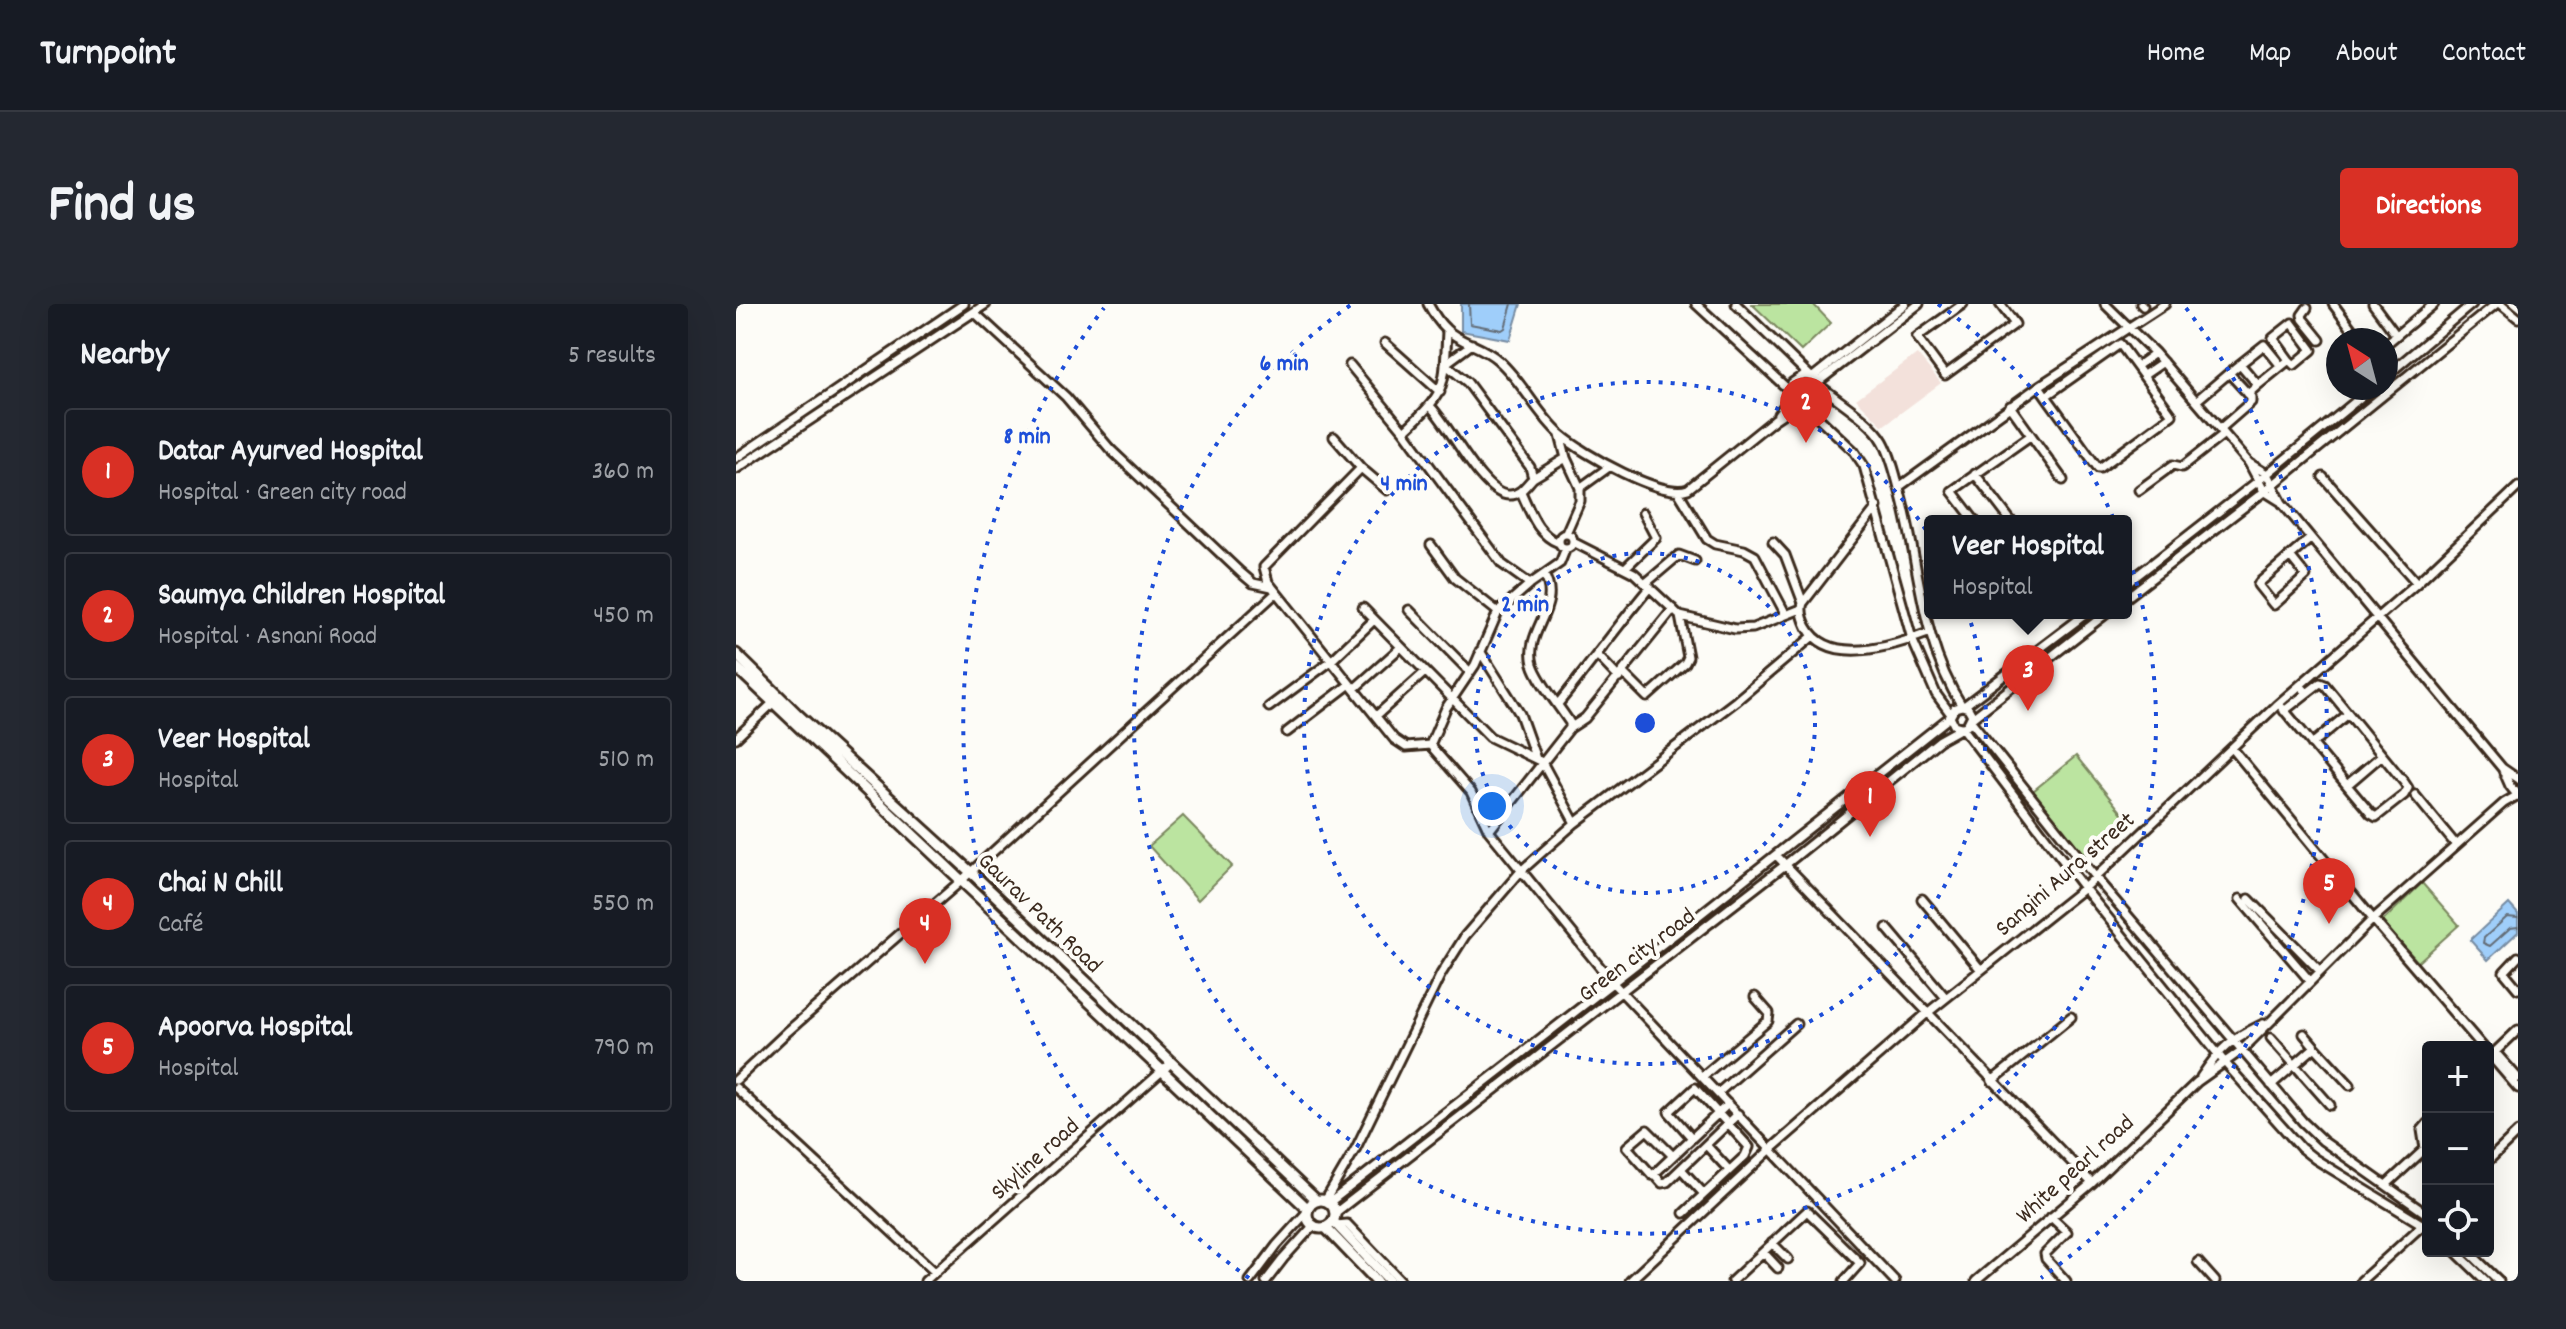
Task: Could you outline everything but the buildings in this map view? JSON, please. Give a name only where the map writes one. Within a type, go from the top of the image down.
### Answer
[{"type":"main road","name":"Gaurav Path Road","points":[[736,654],[776,699],[961,881],[1307,1211]]},
{"type":"main road","name":"Gaurav Path Road","points":[[736,667],[970,872],[1170,1064],[1323,1202],[1332,1222]]},
{"type":"main road","points":[[1323,1202],[1307,1211],[1309,1222],[1313,1226],[1332,1222]]},
{"type":"main road","points":[[1332,1222],[1377,1281]]},
{"type":"main road","points":[[1332,1222],[1390,1281]]},
{"type":"street","points":[[745,464],[737,455],[953,307],[964,304]]},
{"type":"street","points":[[736,469],[986,304]]},
{"type":"street","points":[[1428,304],[1447,331],[1503,364],[1560,435],[1609,467],[1679,493],[1707,539],[1755,556],[1785,613]]},
{"type":"street","points":[[1696,304],[1859,458],[1871,485],[1912,639],[1936,694],[1954,725],[1962,727],[2084,888],[2226,1064],[2301,1148],[2422,1219]]},
{"type":"street","points":[[1736,304],[1814,380],[1883,441],[1906,509],[1924,610]]},
{"type":"street","points":[[1814,380],[1904,304],[1910,312]]},
{"type":"street","points":[[1775,419],[1791,393],[1795,379],[1814,380],[1919,304]]},
{"type":"street","points":[[1963,304],[1917,337],[1945,375],[2015,324],[2000,304]]},
{"type":"street","points":[[2105,304],[2155,353],[2249,463],[2267,474],[2282,503]]},
{"type":"street","points":[[1899,487],[2039,386],[2165,304]]},
{"type":"street","points":[[2333,304],[2351,328]]},
{"type":"street","points":[[2373,304],[2391,328]]},
{"type":"street","points":[[2415,304],[2422,314]]},
{"type":"street","points":[[2398,333],[2434,304]]},
{"type":"street","points":[[2398,366],[2472,304]]},
{"type":"street","points":[[2132,593],[2499,304],[2518,318]]},
{"type":"street","points":[[2308,305],[2303,319],[2320,340]]},
{"type":"street","points":[[953,307],[962,320]]},
{"type":"street","points":[[974,312],[1066,397],[1110,449],[1240,572],[1253,583],[1274,590]]},
{"type":"street","points":[[2292,323],[2312,350],[2294,365],[2289,360],[2273,338],[2292,323]]},
{"type":"street","points":[[1404,431],[1430,406],[1444,385],[1447,331]]},
{"type":"street","points":[[1385,343],[1440,392]]},
{"type":"street","points":[[1445,364],[1472,344]]},
{"type":"street","points":[[2039,386],[2046,396],[2098,468],[2172,415],[2121,344],[2046,396]]},
{"type":"street","points":[[2196,401],[2264,345],[2281,366]]},
{"type":"street","points":[[2137,366],[2155,353]]},
{"type":"street","points":[[2248,394],[2289,360]]},
{"type":"street","points":[[2144,375],[2163,362]]},
{"type":"street","points":[[1445,364],[1467,382],[1530,467],[1533,478]]},
{"type":"street","points":[[2240,364],[2258,385]]},
{"type":"street","points":[[1350,365],[1404,431],[1502,564],[1530,584]]},
{"type":"street","points":[[2139,490],[2173,465],[2182,467],[2251,402],[2248,394],[2229,373]]},
{"type":"street","points":[[1679,493],[1697,483],[1775,419],[1817,398],[1814,380]]},
{"type":"street","points":[[2132,579],[2357,400]]},
{"type":"street","points":[[1430,406],[1442,417],[1457,446],[1497,492],[1511,496],[1521,492],[1533,478],[1566,458]]},
{"type":"street","points":[[2010,406],[2063,480]]},
{"type":"street","points":[[1560,435],[1566,458],[1580,488],[1580,501],[1566,533],[1560,536],[1566,544]]},
{"type":"street","points":[[1970,515],[1952,491],[2030,436]]},
{"type":"street","points":[[1334,437],[1361,468],[1387,490]]},
{"type":"street","points":[[2249,463],[2264,491],[2282,503],[2502,768],[2518,780],[2510,786],[2504,803]]},
{"type":"street","points":[[1580,488],[1609,467]]},
{"type":"street","points":[[1361,468],[1264,567],[1265,576],[1394,739],[1406,747],[1430,745]]},
{"type":"street","points":[[1975,474],[2006,515]]},
{"type":"street","points":[[2323,477],[2417,583]]},
{"type":"street","name":"Sangini Aura street","points":[[1630,1281],[1771,1149],[1926,1014],[2084,888],[2232,748],[2282,708],[2300,685],[2417,583],[2518,487]]},
{"type":"street","points":[[1521,492],[1538,526],[1550,540],[1625,568],[1680,616],[1735,629],[1753,628],[1802,606],[1877,507]]},
{"type":"street","points":[[1625,568],[1656,538],[1643,513]]},
{"type":"street","points":[[2290,556],[2306,576],[2274,605],[2258,585],[2290,556],[2311,538]]},
{"type":"street","points":[[1773,542],[1785,555],[1813,636],[1833,649],[1853,651],[1928,633]]},
{"type":"street","points":[[1430,745],[1498,612],[1560,563],[1566,544]]},
{"type":"street","points":[[1431,545],[1455,578],[1498,612]]},
{"type":"street","points":[[1558,704],[1598,656],[1648,585],[1679,555],[1695,561]]},
{"type":"street","points":[[1544,575],[1551,587],[1550,599],[1535,634],[1533,663],[1570,723],[1570,728]]},
{"type":"street","points":[[736,1080],[961,881],[1274,590]]},
{"type":"street","points":[[1363,608],[1490,737],[1539,760]]},
{"type":"street","points":[[1489,831],[1539,760],[1570,728],[1585,718],[1673,609]]},
{"type":"street","points":[[1409,610],[1470,672]]},
{"type":"street","points":[[1598,656],[1647,697],[1685,663],[1688,652],[1680,616]]},
{"type":"street","points":[[1926,619],[1928,633],[1949,683],[1963,706],[1971,712],[1971,720],[2095,877],[2271,1085],[2323,1141],[2386,1185],[2422,1217]]},
{"type":"street","points":[[1950,715],[1955,708],[1963,706],[2079,619]]},
{"type":"street","points":[[1962,727],[2099,619]]},
{"type":"street","points":[[1269,707],[1331,661],[1374,620]]},
{"type":"street","points":[[1323,1202],[1356,1148],[1441,974],[1465,936],[1521,871],[1575,823],[1736,701],[1813,636]]},
{"type":"street","points":[[1287,732],[1401,647]]},
{"type":"street","points":[[1480,651],[1520,714],[1539,760],[1575,823]]},
{"type":"street","points":[[1376,716],[1425,672]]},
{"type":"street","points":[[2320,683],[2325,685],[2408,788],[2386,811],[2376,817],[2371,814],[2282,708],[2307,693],[2320,683]]},
{"type":"street","points":[[2300,685],[2307,693]]},
{"type":"street","points":[[736,738],[776,699]]},
{"type":"street","points":[[2312,744],[2348,714]]},
{"type":"street","name":"Green city road","points":[[1323,1202],[1613,983],[1950,715]]},
{"type":"street","name":"Green city road","points":[[1332,1222],[1620,990],[1785,865],[1940,740],[1962,727]]},
{"type":"street","points":[[1430,745],[1471,792],[1489,831],[1613,983],[1895,1281]]},
{"type":"street","points":[[2232,748],[2478,1041]]},
{"type":"street","points":[[2347,785],[2382,755]]},
{"type":"street","points":[[2197,1082],[2242,1050],[2373,919],[2504,803],[2518,796],[2502,768]]},
{"type":"street","points":[[2415,795],[2456,845]]},
{"type":"street","points":[[1776,855],[2092,1183]]},
{"type":"street","points":[[1922,899],[1981,970]]},
{"type":"street","points":[[2310,981],[2244,899],[2320,971]]},
{"type":"street","points":[[1887,928],[1946,998]]},
{"type":"street","points":[[2518,957],[2504,972],[2518,989]]},
{"type":"street","points":[[1703,1076],[1768,1021],[1769,1013],[1755,997]]},
{"type":"street","points":[[1992,1081],[2071,1017]]},
{"type":"street","points":[[2197,1082],[2217,1053],[2232,1039],[2268,1021]]},
{"type":"street","points":[[1718,1093],[1796,1024]]},
{"type":"street","points":[[2517,1075],[2495,1052],[2518,1030]]},
{"type":"street","points":[[2304,1034],[2350,1085]]},
{"type":"street","points":[[2271,1038],[2330,1105]]},
{"type":"street","points":[[2271,1085],[2315,1047]]},
{"type":"street","points":[[2494,1060],[2518,1088]]},
{"type":"street","name":"Skyline road","points":[[925,1281],[1170,1064]]},
{"type":"street","name":"White pearl road","points":[[1980,1280],[2092,1183],[2197,1082]]},
{"type":"street","points":[[736,1088],[935,1272]]},
{"type":"street","points":[[1684,1213],[1745,1156],[1749,1147],[1695,1088],[1670,1109],[1670,1116],[1692,1138]]},
{"type":"street","points":[[1654,1174],[1728,1104]]},
{"type":"street","points":[[1673,1156],[1647,1130],[1627,1150],[1649,1174],[1666,1183],[1738,1114]]},
{"type":"street","points":[[2494,1155],[2518,1132]]},
{"type":"street","points":[[1706,1145],[1729,1170]]},
{"type":"street","points":[[2386,1185],[2422,1152]]},
{"type":"street","points":[[1681,1169],[1704,1194]]},
{"type":"street","points":[[1253,1280],[1277,1245],[1307,1211]]},
{"type":"street","points":[[1732,1281],[1807,1211],[1860,1263],[1844,1281]]},
{"type":"street","points":[[1824,1226],[1834,1216]]},
{"type":"street","points":[[2051,1217],[2067,1232],[2045,1254],[2046,1259],[2066,1281]]},
{"type":"street","points":[[1332,1222],[1347,1224],[1401,1281]]},
{"type":"street","points":[[1266,1281],[1313,1226]]},
{"type":"street","points":[[2361,1281],[2422,1226]]},
{"type":"street","points":[[1772,1243],[1788,1259]]},
{"type":"street","points":[[1763,1252],[1778,1268]]},
{"type":"street","points":[[2461,1257],[2486,1281]]},
{"type":"street","points":[[2474,1257],[2499,1281]]},
{"type":"street","points":[[2198,1262],[2215,1281]]},
{"type":"shaded area","points":[[1917,354],[1941,383],[1883,426],[1856,399]]},
{"type":"green space","points":[[1752,304],[1813,304],[1831,323],[1801,351]]},
{"type":"green space","points":[[2076,756],[2130,823],[2088,861],[2033,791]]},
{"type":"green space","points":[[1183,816],[1232,866],[1198,900],[1149,846]]},
{"type":"green space","points":[[2422,883],[2459,925],[2418,962],[2382,922]]},
{"type":"water","points":[[1461,304],[1521,304],[1510,340],[1461,331]]},
{"type":"water","points":[[2509,904],[2518,914],[2518,932],[2488,960],[2470,940]]},
{"type":"place","name":"Saumya Children Hospital","points":[[1806,443]]},
{"type":"place","name":"Veer Hospital","points":[[2028,711]]},
{"type":"place","name":"Datar Ayurved Hospital","points":[[1870,837]]},
{"type":"place","name":"Apoorva Hospital","points":[[2329,924]]},
{"type":"place","name":"Chai N Chill","points":[[925,964]]}]
